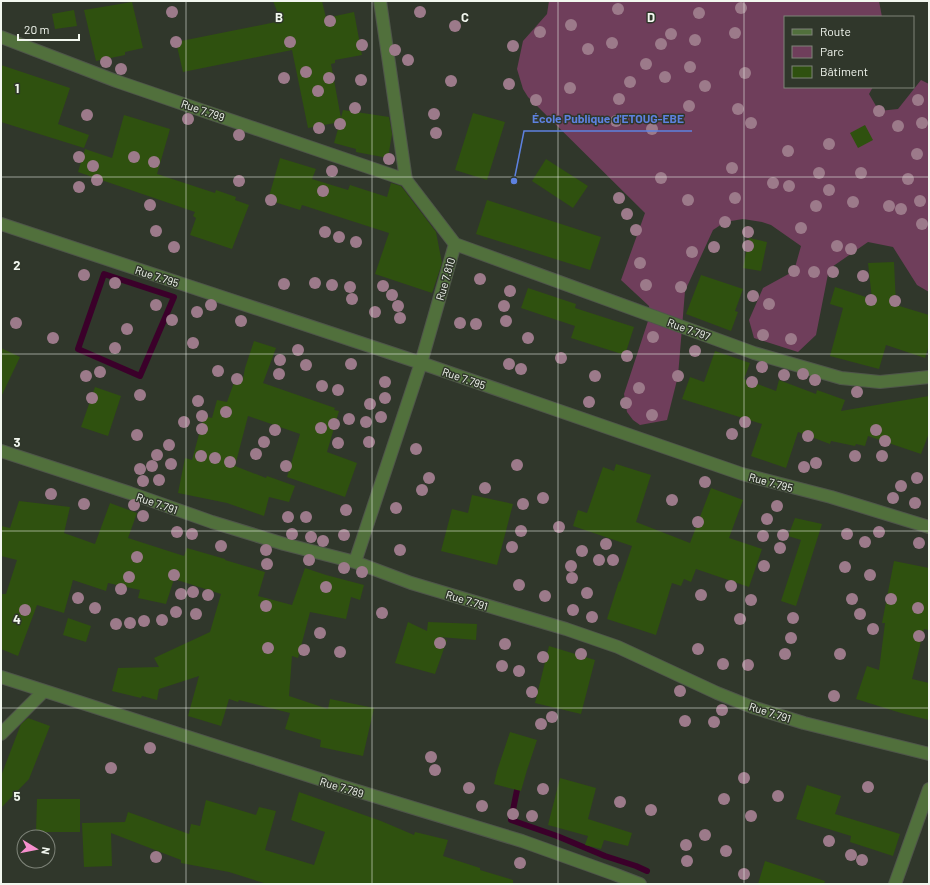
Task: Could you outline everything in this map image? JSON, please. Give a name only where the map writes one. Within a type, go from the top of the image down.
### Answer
[{"type":"street","name":"Rue 7.810","points":[[355,562],[421,363],[455,244],[406,180],[380,1]]},
{"type":"street","name":"Rue 7.799","points":[[1,38],[116,81],[406,180]]},
{"type":"street","name":"Rue 7.795","points":[[1,224],[421,363],[742,474],[831,497],[929,527]]},
{"type":"street","name":"Rue 7.797","points":[[455,244],[754,353],[841,378],[880,382],[929,377]]},
{"type":"street","name":"Rue 7.791","points":[[1,451],[130,493],[212,522],[284,544],[355,562],[411,583],[566,628],[618,647],[752,708],[804,723],[929,754]]},
{"type":"street","name":"Rue 7.789","points":[[1,677],[340,786],[522,841],[640,884]]},
{"type":"street","points":[[1,734],[44,691]]},
{"type":"street","points":[[895,884],[929,789]]},
{"type":"green space","points":[[549,1],[879,1],[882,16],[784,16],[784,88],[872,88],[869,94],[879,111],[898,109],[921,80],[929,84],[929,292],[917,285],[893,247],[868,242],[829,269],[816,335],[798,352],[754,338],[749,320],[763,288],[794,271],[801,246],[771,225],[762,222],[743,219],[725,222],[713,230],[685,291],[678,376],[667,420],[640,425],[633,420],[627,412],[624,394],[650,315],[649,306],[621,280],[645,213],[528,97],[523,89],[517,69],[523,41],[547,14]]},
{"type":"building","points":[[273,1],[322,1],[326,18],[354,12],[362,55],[335,60],[335,63],[331,64],[341,118],[343,110],[389,117],[392,134],[388,158],[356,152],[356,149],[334,143],[340,122],[308,128],[292,50],[183,72],[176,42],[281,21]]},
{"type":"building","points":[[132,2],[143,48],[125,52],[125,55],[96,61],[84,10]]},
{"type":"building","points":[[74,10],[77,26],[55,29],[52,14]]},
{"type":"building","points":[[1,65],[70,88],[58,124],[89,135],[84,148],[1,122]]},
{"type":"building","points":[[473,113],[505,122],[487,180],[455,170]]},
{"type":"building","points":[[124,115],[170,129],[157,174],[215,193],[216,190],[236,197],[235,200],[249,205],[232,249],[190,235],[196,218],[193,216],[195,212],[78,172],[85,149],[112,158]]},
{"type":"building","points":[[865,125],[873,140],[858,148],[850,133]]},
{"type":"building","points":[[280,158],[316,169],[312,179],[348,190],[350,185],[387,197],[391,183],[401,186],[436,232],[442,263],[432,293],[375,274],[389,233],[302,205],[300,210],[268,200]]},
{"type":"building","points":[[546,159],[588,186],[573,208],[532,181]]},
{"type":"building","points":[[487,200],[601,237],[590,270],[476,234]]},
{"type":"building","points":[[749,238],[767,242],[761,271],[743,268]]},
{"type":"building","points":[[894,262],[896,305],[929,315],[929,345],[925,358],[886,345],[879,369],[830,356],[843,308],[830,304],[835,287],[872,299],[868,263]]},
{"type":"building","points":[[701,275],[743,289],[735,311],[738,312],[731,331],[686,314]]},
{"type":"building","points":[[528,288],[576,304],[575,308],[634,327],[625,355],[571,338],[575,326],[521,308]]},
{"type":"building","points":[[254,341],[276,348],[263,383],[335,408],[334,410],[339,411],[327,452],[357,463],[345,497],[287,477],[300,434],[248,416],[235,466],[266,478],[267,476],[295,486],[289,502],[269,497],[264,516],[227,503],[178,493],[185,458],[192,460],[204,416],[212,418],[217,400],[227,402],[236,377],[243,379]]},
{"type":"building","points":[[1,348],[20,357],[1,397]]},
{"type":"building","points":[[715,351],[750,363],[744,379],[776,391],[779,380],[816,394],[817,390],[845,400],[841,411],[929,396],[929,433],[921,454],[868,436],[865,446],[856,444],[855,446],[831,441],[830,444],[798,432],[786,468],[751,456],[762,424],[682,399],[690,377],[704,382]]},
{"type":"building","points":[[95,387],[121,396],[108,436],[81,427]]},
{"type":"building","points":[[616,464],[651,475],[636,522],[690,543],[711,488],[743,500],[729,538],[762,549],[749,587],[696,569],[691,582],[684,579],[681,586],[672,583],[656,635],[607,619],[632,546],[573,526],[578,510],[587,513],[603,467],[614,471]]},
{"type":"building","points":[[472,495],[513,504],[497,565],[441,551],[452,509],[468,513]]},
{"type":"building","points":[[19,501],[70,507],[64,533],[95,544],[110,503],[137,513],[128,538],[184,556],[187,548],[265,572],[258,596],[292,605],[305,568],[364,585],[360,600],[351,597],[346,619],[310,612],[298,658],[292,656],[289,696],[328,709],[330,699],[374,708],[363,756],[320,747],[321,740],[285,729],[290,713],[239,700],[238,702],[229,699],[221,726],[188,716],[199,676],[159,689],[157,700],[112,691],[118,668],[159,667],[154,658],[210,632],[221,594],[174,579],[166,604],[138,598],[140,590],[108,583],[106,591],[73,580],[64,613],[37,605],[18,656],[1,649],[1,594],[6,594],[17,560],[1,556],[1,526],[10,528]]},
{"type":"building","points":[[795,518],[822,524],[796,606],[781,601],[801,540],[788,536]]},
{"type":"building","points":[[894,561],[929,568],[929,630],[924,629],[912,679],[929,683],[929,720],[856,699],[867,666],[879,670],[885,623],[882,623]]},
{"type":"building","points":[[68,618],[91,626],[86,642],[63,635]]},
{"type":"building","points":[[408,622],[427,631],[428,622],[477,624],[476,640],[440,637],[447,640],[435,674],[395,663]]},
{"type":"building","points":[[549,646],[595,660],[581,714],[535,703]]},
{"type":"building","points":[[28,718],[50,726],[29,779],[1,808],[1,776],[21,724]]},
{"type":"building","points":[[510,732],[537,740],[521,791],[494,784]]},
{"type":"building","points":[[560,778],[596,788],[588,819],[632,833],[628,846],[604,840],[601,849],[585,845],[588,836],[548,825]]},
{"type":"building","points":[[807,785],[841,796],[835,814],[900,834],[893,856],[850,842],[851,836],[796,819]]},
{"type":"building","points":[[299,792],[381,821],[414,835],[415,832],[448,840],[443,856],[480,868],[480,870],[513,880],[513,884],[267,884],[229,872],[181,863],[181,860],[111,833],[112,866],[84,867],[82,823],[125,822],[128,812],[189,834],[191,824],[200,826],[206,800],[256,815],[259,807],[276,811],[265,850],[314,865],[325,832],[291,820]]},
{"type":"building","points":[[37,799],[80,799],[80,832],[56,832],[56,829],[36,829]]},
{"type":"building","points":[[765,861],[825,881],[824,884],[758,884]]},
{"type":"waterway","points":[[104,274],[174,297],[140,376],[78,349],[104,274]]},
{"type":"waterway","points":[[517,790],[511,820],[647,871]]},
{"type":"place","name":"École Publique d'ETOUG-EBE","points":[[514,181]]}]
